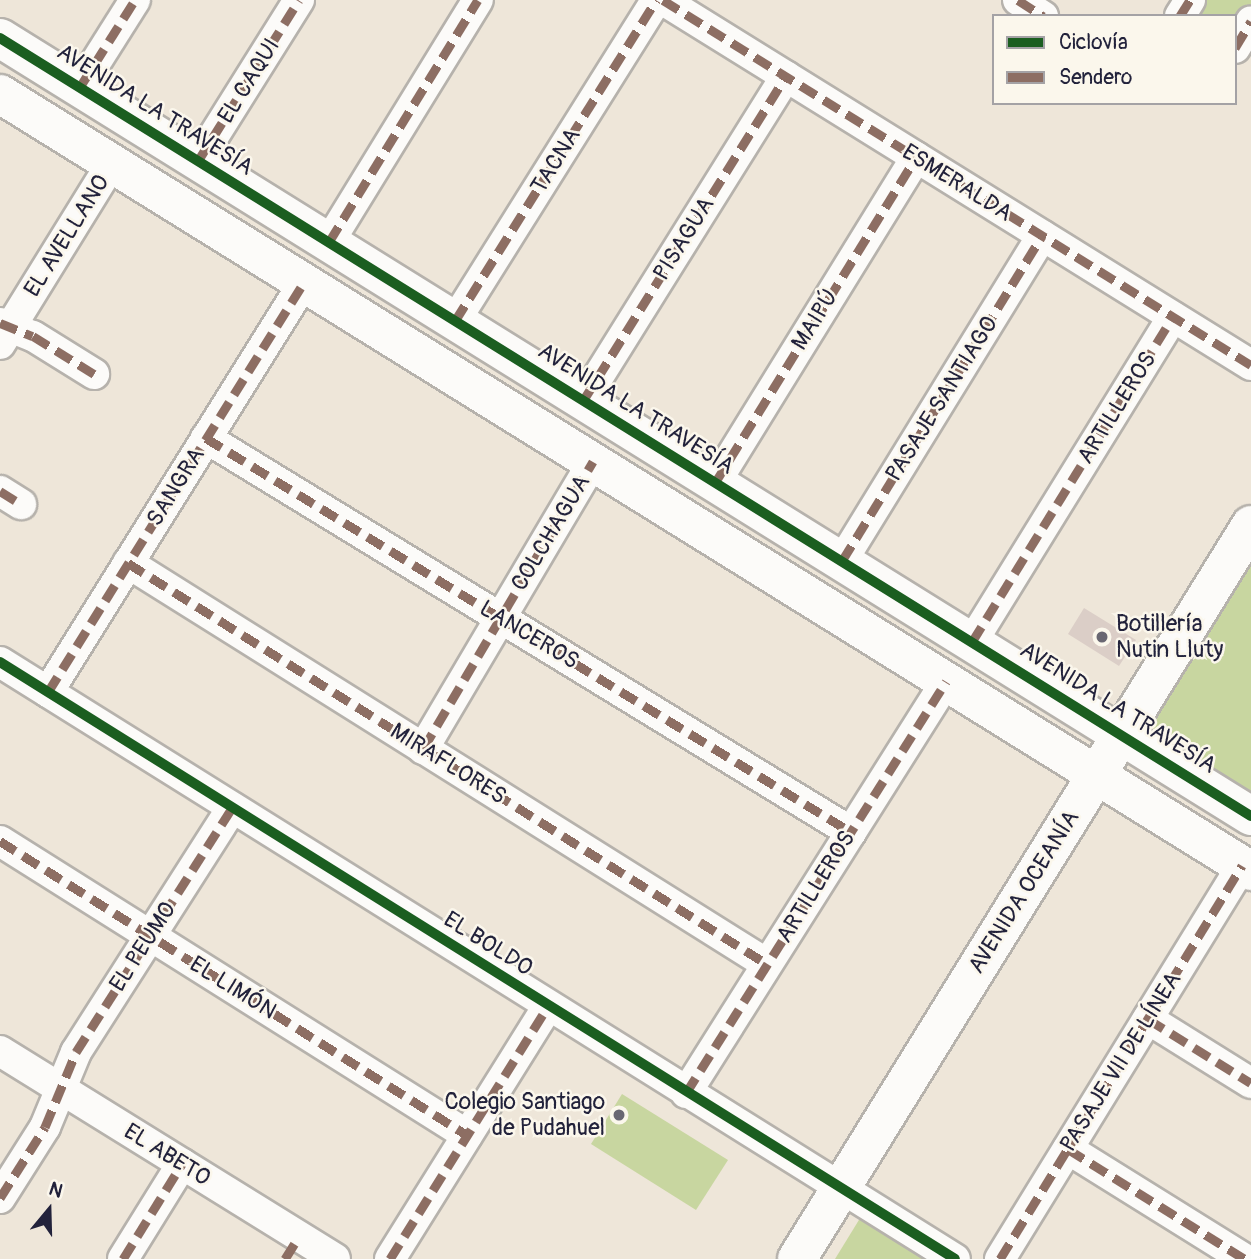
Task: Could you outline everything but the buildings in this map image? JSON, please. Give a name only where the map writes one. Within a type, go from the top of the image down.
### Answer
[{"type":"street","points":[[80,87],[135,0]]},
{"type":"street","name":"EL CAQUI","points":[[198,161],[299,0]]},
{"type":"street","points":[[328,242],[478,0]]},
{"type":"street","name":"TACNA","points":[[455,321],[656,0]]},
{"type":"street","name":"ESMERALDA","points":[[663,0],[1251,365]]},
{"type":"street","points":[[1018,0],[1040,14]]},
{"type":"street","points":[[1237,45],[1251,21]]},
{"type":"street","name":"AVENIDA LA TRAVESÍA","points":[[0,38],[1251,816]]},
{"type":"street","name":"PISAGUA","points":[[583,401],[786,76]]},
{"type":"street","points":[[0,94],[1247,868]]},
{"type":"street","name":"MAIPÚ","points":[[715,483],[916,157]]},
{"type":"street","name":"EL AVELLANO","points":[[4,331],[112,163]]},
{"type":"street","name":"PASAJE SANTIAGO","points":[[842,561],[1042,236]]},
{"type":"street","name":"SANGRA","points":[[48,692],[304,282]]},
{"type":"street","name":"ARTILLEROS","points":[[972,642],[1173,317]]},
{"type":"street","points":[[4,331],[33,336],[94,374]]},
{"type":"street","name":"LANCEROS","points":[[206,438],[851,832]]},
{"type":"street","name":"COLCHAGUA","points":[[423,748],[593,462]]},
{"type":"street","name":"AVENIDA OCEANÍA","points":[[797,1259],[1251,525]]},
{"type":"street","name":"MIRAFLORES","points":[[128,564],[767,964]]},
{"type":"street","name":"EL BOLDO","points":[[0,662],[955,1259]]},
{"type":"street","name":"ARTILLEROS","points":[[686,1093],[946,681]]},
{"type":"street","name":"EL PEUMO","points":[[0,1198],[45,1127],[75,1052],[232,808]]},
{"type":"street","name":"EL LIMÓN","points":[[0,841],[467,1135]]},
{"type":"street","name":"PASAJE VII DE LÍNEA","points":[[1000,1259],[1148,1019],[1247,868]]},
{"type":"street","points":[[390,1259],[548,1006]]},
{"type":"street","points":[[1148,1019],[1251,1083]]},
{"type":"street","name":"EL ABETO","points":[[0,1051],[182,1164],[292,1248],[335,1259]]},
{"type":"street","points":[[1068,1149],[1245,1259]]},
{"type":"street","points":[[123,1259],[182,1164]]},
{"type":"green space","points":[[1201,0],[1251,0],[1251,11],[1237,40],[1237,14],[1193,14]]},
{"type":"green space","points":[[1251,561],[1251,795],[1147,724]]},
{"type":"green space","points":[[622,1094],[728,1160],[696,1210],[591,1144]]},
{"type":"green space","points":[[862,1215],[934,1259],[835,1259]]},
{"type":"marked path","points":[[80,87],[135,0]]},
{"type":"marked path","points":[[198,161],[299,0]]},
{"type":"marked path","points":[[329,242],[478,0]]},
{"type":"marked path","points":[[455,321],[656,0]]},
{"type":"marked path","points":[[663,0],[1251,365]]},
{"type":"marked path","points":[[1018,0],[1040,14]]},
{"type":"marked path","points":[[1181,14],[1190,0]]},
{"type":"marked path","points":[[1237,45],[1251,21]]},
{"type":"marked path","points":[[583,401],[786,76]]},
{"type":"marked path","points":[[715,483],[916,157]]},
{"type":"marked path","points":[[842,561],[1042,236]]},
{"type":"marked path","points":[[48,692],[304,282]]},
{"type":"marked path","points":[[972,642],[1173,317]]},
{"type":"marked path","points":[[0,323],[33,336],[94,374]]},
{"type":"marked path","points":[[206,438],[851,832]]},
{"type":"marked path","points":[[423,749],[593,462]]},
{"type":"marked path","points":[[0,491],[21,504]]},
{"type":"marked path","points":[[128,563],[767,964]]},
{"type":"marked path","points":[[686,1093],[946,681]]},
{"type":"marked path","points":[[0,1198],[45,1127],[76,1052],[232,808]]},
{"type":"marked path","points":[[0,841],[467,1135]]},
{"type":"marked path","points":[[1000,1259],[1242,866]]},
{"type":"marked path","points":[[390,1259],[548,1006]]},
{"type":"marked path","points":[[1148,1019],[1251,1083]]},
{"type":"marked path","points":[[1068,1149],[1245,1259]]},
{"type":"marked path","points":[[123,1259],[182,1164]]},
{"type":"marked path","points":[[285,1259],[299,1237]]},
{"type":"cycle path","points":[[0,38],[1251,816]]},
{"type":"cycle path","points":[[0,662],[955,1259]]},
{"type":"place","name":"Botillería Nutin Lluty","points":[[1102,637]]},
{"type":"place","name":"Colegio Santiago de Pudahuel","points":[[619,1115]]}]
